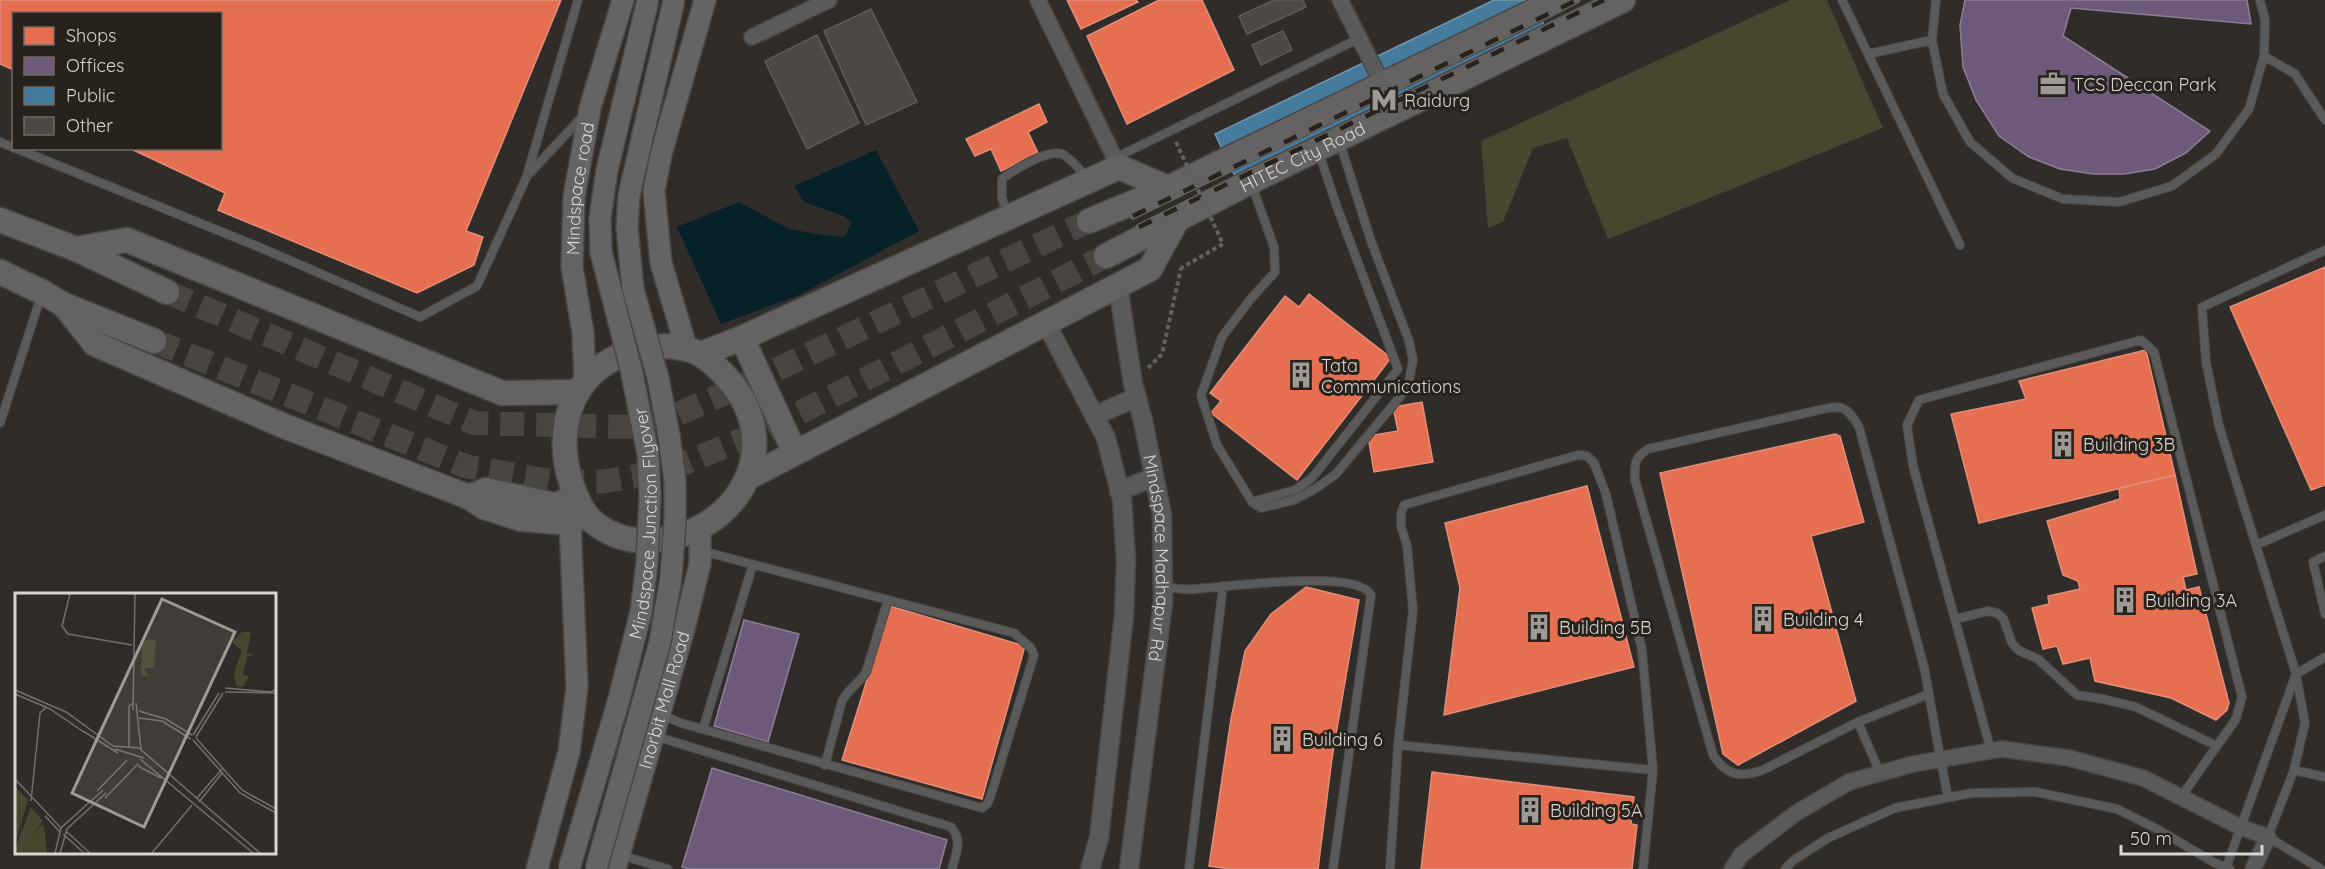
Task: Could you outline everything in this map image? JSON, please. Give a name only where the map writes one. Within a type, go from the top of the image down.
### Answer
[{"type":"main road","name":"Mindspace road","points":[[580,387],[583,333],[572,267],[574,197],[590,108],[623,0]]},
{"type":"main road","name":"Mindspace Junction Flyover","points":[[569,869],[641,612],[647,563],[650,496],[648,454],[631,369],[602,252],[600,218],[607,170],[648,0]]},
{"type":"main road","name":"Mindspace Junction Flyover","points":[[596,869],[660,642],[671,578],[675,481],[658,378],[633,289],[627,227],[629,195],[674,0]]},
{"type":"main road","points":[[694,352],[661,263],[654,191],[661,154],[705,0]]},
{"type":"main road","name":"HITEC City Road","points":[[1089,221],[1168,188],[1557,0]]},
{"type":"main road","name":"HITEC City Road","points":[[1106,256],[1250,182],[1623,0]]},
{"type":"main road","points":[[694,352],[742,338],[1089,180],[1117,162],[1168,188]]},
{"type":"main road","points":[[0,220],[76,249],[167,292]]},
{"type":"main road","points":[[747,478],[1150,269],[1177,220]]},
{"type":"main road","points":[[76,249],[127,240],[502,393],[580,387]]},
{"type":"main road","points":[[0,272],[64,305],[154,341]]},
{"type":"main road","points":[[64,305],[95,344],[284,426],[469,497],[486,490],[577,512],[607,531],[626,539],[656,542],[682,537],[700,540],[736,499],[747,478],[753,455],[753,431],[747,408],[736,388],[720,370],[694,352],[671,346],[627,352],[604,364],[580,387],[564,434],[565,463],[577,512],[576,687],[568,752],[537,869]]},
{"type":"main road","points":[[742,338],[795,453]]},
{"type":"main road","name":"Inorbit Mall Road","points":[[617,862],[684,630],[700,564],[700,540]]},
{"type":"street","points":[[752,37],[829,0]]},
{"type":"street","points":[[1038,0],[1117,162]]},
{"type":"street","points":[[1340,0],[1383,85]]},
{"type":"street","name":"Mindspace Madhapur Rd","points":[[1118,286],[1137,397],[1162,515],[1162,614],[1129,869]]},
{"type":"street","points":[[1046,323],[1106,438],[1119,491],[1126,560],[1124,615],[1099,838],[1090,869]]},
{"type":"street","points":[[1094,416],[1137,397]]},
{"type":"street","points":[[1119,491],[1154,477]]},
{"type":"street","points":[[1732,869],[1741,855],[1796,813],[1849,782],[1941,758],[2002,749],[2069,758],[2143,778],[2240,827],[2268,837],[2253,869]]},
{"type":"lane","points":[[19,150],[266,250],[420,317],[477,286],[526,176],[578,0]]},
{"type":"lane","points":[[1842,0],[1960,245]]},
{"type":"lane","points":[[1936,0],[1932,39],[1942,94],[1970,142],[2012,178],[2063,199],[2119,202],[2172,186],[2181,180],[2216,154],[2249,109],[2264,56],[2265,20],[2260,0]]},
{"type":"lane","points":[[1117,162],[1358,39]]},
{"type":"lane","points":[[1868,54],[1932,39]]},
{"type":"lane","points":[[2264,56],[2295,74],[2325,120]]},
{"type":"lane","points":[[526,176],[590,108]]},
{"type":"lane","points":[[1252,502],[1295,490],[1312,478],[1398,369],[1336,207],[1329,145]]},
{"type":"lane","points":[[1250,182],[1272,242],[1275,272],[1249,301],[1222,337],[1201,395],[1217,445],[1252,502],[1261,508],[1294,500],[1336,474],[1408,387],[1413,360],[1409,341],[1371,241],[1329,145]]},
{"type":"lane","points":[[1009,217],[1002,198],[1002,179],[1047,154],[1060,153],[1071,160],[1089,180]]},
{"type":"lane","points":[[2321,869],[2268,837],[2294,770],[2305,723],[2296,674],[2219,426],[2206,362],[2202,307],[2325,250]]},
{"type":"lane","points":[[0,423],[42,292]]},
{"type":"lane","points":[[1991,751],[1913,466],[1907,425],[1919,400],[2141,340],[2154,352],[2242,697],[2236,719],[2181,797]]},
{"type":"lane","points":[[1929,694],[1858,722],[1763,770],[1748,775],[1733,773],[1721,768],[1713,755],[1635,480],[1634,463],[1639,455],[1648,449],[1819,410],[1839,406],[1847,410],[1859,427],[1924,667],[1941,758],[1948,797]]},
{"type":"lane","points":[[1390,869],[1398,744],[1413,610],[1407,546],[1401,526],[1404,505],[1578,455],[1587,456],[1594,464],[1608,506],[1642,650],[1653,770],[1643,869]]},
{"type":"lane","points":[[2256,545],[2325,515]]},
{"type":"lane","points":[[660,714],[825,765],[982,808],[990,798],[1034,655],[1031,648],[1014,633],[753,564],[700,540]]},
{"type":"lane","points":[[2325,556],[2313,562],[2325,614]]},
{"type":"lane","points":[[703,729],[753,564]]},
{"type":"lane","points":[[1163,587],[1192,589],[1322,579],[1368,589],[1371,595],[1333,869]]},
{"type":"lane","points":[[1189,869],[1223,586]]},
{"type":"lane","points":[[825,765],[842,701],[846,691],[860,681],[866,672],[888,600]]},
{"type":"lane","points":[[1956,619],[1988,611],[1997,613],[2003,618],[2012,643],[2018,650],[2038,658],[2077,695],[2136,707],[2217,746]]},
{"type":"lane","points":[[1785,869],[1828,838],[1895,808],[1972,793],[2036,792],[2117,809],[2228,868],[2240,827],[2296,674],[2325,657]]},
{"type":"lane","points":[[1858,722],[1880,773]]},
{"type":"lane","points":[[654,736],[951,828],[957,834],[959,844],[952,869]]},
{"type":"lane","points":[[1398,744],[1653,770]]},
{"type":"lane","points":[[2294,770],[2325,777]]},
{"type":"lane","points":[[617,862],[668,869]]},
{"type":"path","points":[[1162,354],[1181,268],[1223,244],[1176,142]]},
{"type":"green space","points":[[1790,0],[1827,0],[1883,128],[1608,239],[1567,138],[1533,148],[1503,222],[1488,228],[1481,141]]},
{"type":"water","points":[[876,150],[919,231],[799,295],[721,324],[677,227],[739,202],[789,229],[844,237],[852,223],[844,216],[804,202],[794,186]]},
{"type":"building: Shops","points":[[0,0],[561,0],[466,231],[483,237],[474,265],[417,293],[218,210],[225,193],[133,150],[222,150],[222,12],[12,12],[12,69],[0,64]]},
{"type":"building: Shops","points":[[1067,0],[1136,0],[1138,2],[1081,29]]},
{"type":"building: Shops","points":[[1159,0],[1202,0],[1234,70],[1127,124],[1087,36]]},
{"type":"building: Shops","points":[[1039,104],[1047,122],[1028,132],[1038,153],[1001,171],[991,149],[975,156],[966,139]]},
{"type":"building: Shops","points":[[2325,267],[2325,485],[2311,490],[2230,307]]},
{"type":"building: Shops","name":"Tata Communications","points":[[1309,294],[1391,358],[1297,480],[1211,413],[1221,401],[1210,393],[1285,296],[1299,307]]},
{"type":"building: Shops","name":"Building 3B","points":[[2146,350],[2175,475],[1979,523],[1951,414],[2026,399],[2019,381]]},
{"type":"building: Shops","points":[[1422,402],[1433,462],[1374,472],[1368,436],[1398,431],[1393,407]]},
{"type":"building: Shops","name":"Building 4","points":[[1835,434],[1840,436],[1864,522],[1811,536],[1856,701],[1738,765],[1723,754],[1660,473]]},
{"type":"building: Shops","name":"Building 3A","points":[[2175,475],[2197,574],[2183,577],[2186,590],[2199,587],[2229,703],[2227,710],[2216,720],[2171,698],[2095,681],[2090,658],[2063,664],[2057,646],[2043,649],[2032,608],[2049,604],[2048,596],[2080,589],[2078,581],[2063,575],[2047,521],[2120,499],[2119,488]]},
{"type":"building: Shops","name":"Building 5B","points":[[1587,486],[1634,667],[1444,715],[1460,588],[1445,523]]},
{"type":"building: Shops","name":"Building 6","points":[[1306,587],[1359,600],[1332,758],[1318,869],[1230,869],[1209,866],[1231,719],[1245,651],[1271,614]]},
{"type":"building: Shops","points":[[890,606],[1025,646],[982,799],[842,760]]},
{"type":"building: Shops","name":"Building 5A","points":[[1432,772],[1634,797],[1631,824],[1637,825],[1632,869],[1421,869]]},
{"type":"building: Offices","name":"TCS Deccan Park","points":[[1965,0],[2247,0],[2251,24],[2071,8],[2063,36],[2210,131],[2186,153],[2155,169],[2124,174],[2093,174],[2060,169],[2029,157],[1999,136],[1976,100],[1963,67],[1960,25]]},
{"type":"building: Offices","points":[[744,620],[799,634],[768,742],[714,726]]},
{"type":"building: Offices","points":[[712,768],[947,840],[939,869],[689,869],[682,867]]},
{"type":"building: Public","points":[[1494,0],[1532,0],[1553,44],[1243,193],[1215,134]]},
{"type":"building: Other","points":[[1274,0],[1303,0],[1306,7],[1247,34],[1239,16]]},
{"type":"building: Other","points":[[871,9],[917,102],[866,125],[824,31]]},
{"type":"building: Other","points":[[1283,31],[1292,50],[1261,65],[1252,45]]},
{"type":"building: Other","points":[[817,35],[859,123],[807,149],[765,61]]},
{"type":"tunnel","points":[[167,292],[474,423],[627,427],[669,418],[761,377],[1089,221]]},
{"type":"tunnel","points":[[154,341],[465,466],[555,482],[599,482],[637,476],[679,465],[764,431],[1106,256]]},
{"type":"railway","points":[[1133,216],[1577,0]]},
{"type":"railway","points":[[1139,227],[1604,0]]},
{"type":"place","name":"TCS Deccan Park","points":[[2053,84]]},
{"type":"place","name":"Raidurg","points":[[1384,100]]},
{"type":"place","name":"Tata Communications","points":[[1301,375]]},
{"type":"place","name":"Building 3B","points":[[2063,444]]},
{"type":"place","name":"Building 3A","points":[[2125,600]]},
{"type":"place","name":"Building 4","points":[[1763,619]]},
{"type":"place","name":"Building 5B","points":[[1539,627]]},
{"type":"place","name":"Building 6","points":[[1282,739]]},
{"type":"place","name":"Building 5A","points":[[1530,810]]}]
